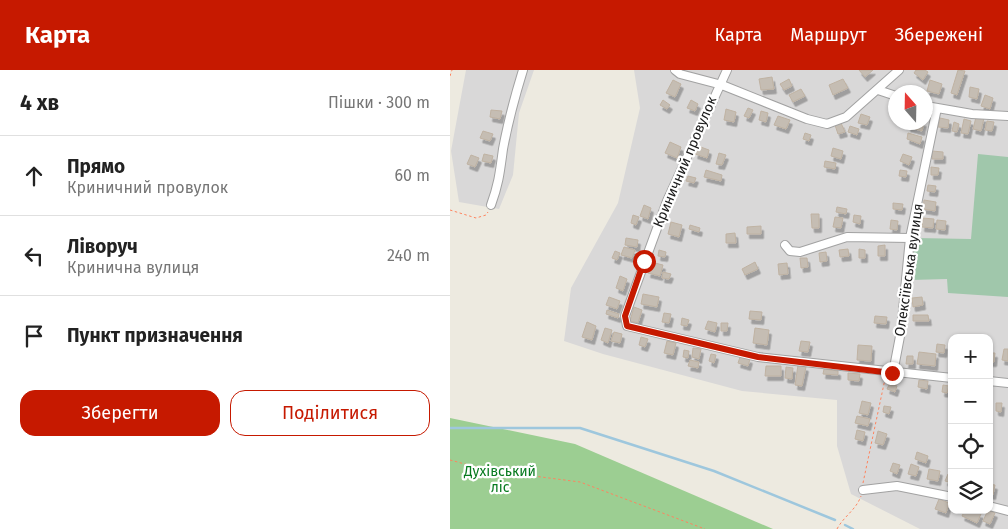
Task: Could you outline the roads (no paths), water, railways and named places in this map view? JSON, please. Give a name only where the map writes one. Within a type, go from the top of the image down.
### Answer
[{"type":"street","points":[[491,205],[500,180],[503,150],[512,103],[523,70]]},
{"type":"street","points":[[675,70],[686,76],[722,85],[807,119],[827,124],[846,117],[899,70]]},
{"type":"street","name":"Криничний провулок","points":[[728,70],[722,85],[716,91],[667,200],[625,316],[627,326],[758,357],[890,372]]},
{"type":"street","points":[[878,90],[888,93]]},
{"type":"street","points":[[933,107],[972,114],[1008,116]]},
{"type":"street","name":"Олексіївська вулиця","points":[[890,372],[901,330],[910,238],[937,108]]},
{"type":"street","points":[[785,245],[790,251],[800,252],[847,237],[910,238]]},
{"type":"street","points":[[890,372],[948,378]]},
{"type":"street","points":[[993,381],[1008,383]]},
{"type":"street","points":[[863,490],[898,486],[948,496]]},
{"type":"street","points":[[993,507],[1008,511]]},
{"type":"waterway","points":[[450,428],[580,428],[714,471],[835,520]]},
{"type":"waterway","points":[[845,525],[853,529]]},
{"type":"park label","name":"Духівський ліс","points":[[500,480]]}]
